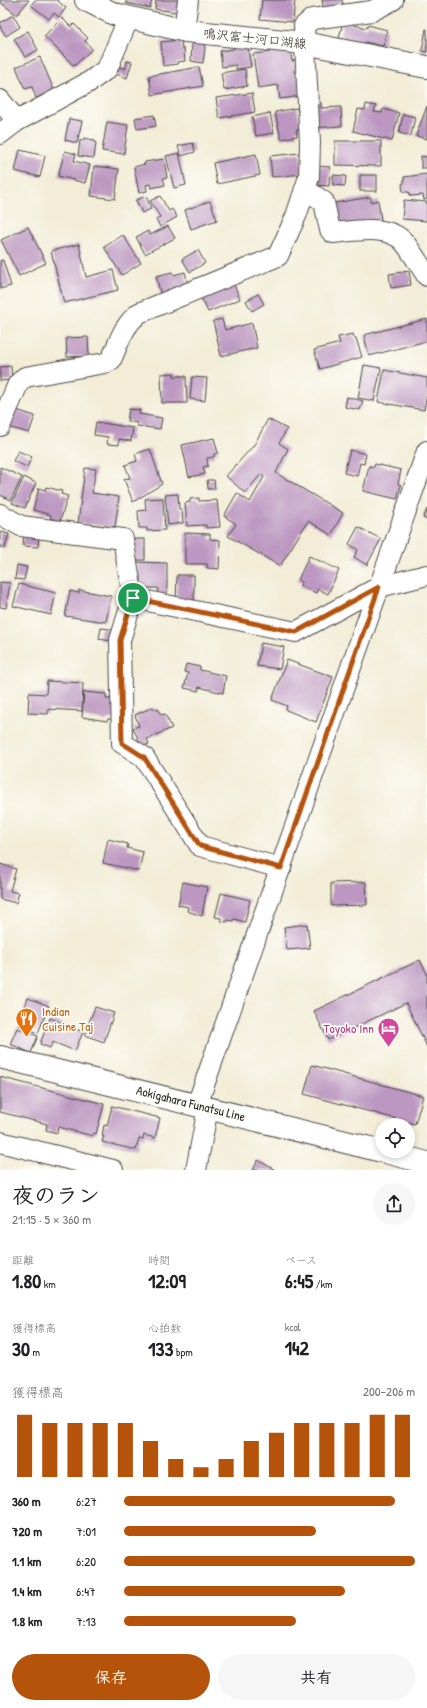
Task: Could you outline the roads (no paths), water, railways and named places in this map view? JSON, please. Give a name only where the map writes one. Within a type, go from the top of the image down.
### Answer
[{"type":"main road","name":"鳴沢富士河口湖線","points":[[86,0],[114,14],[184,30],[304,43],[427,67]]},
{"type":"main road","name":"Aokigahara Funatsu Line","points":[[0,1057],[279,1124],[375,1149]]},
{"type":"main road","name":"Aokigahara Funatsu Line","points":[[408,1158],[427,1163]]},
{"type":"street","points":[[184,30],[188,0]]},
{"type":"street","points":[[0,426],[18,384],[25,377],[105,363],[111,360],[122,332],[132,318],[139,313],[278,256],[296,216],[309,177],[310,143],[304,26],[312,18],[372,11],[393,0]]},
{"type":"street","points":[[0,134],[17,121],[89,82],[107,69],[129,17]]},
{"type":"street","points":[[0,100],[17,121]]},
{"type":"street","points":[[305,189],[324,202],[330,230],[333,233],[360,230],[383,231],[394,234],[405,243],[427,276]]},
{"type":"street","points":[[196,1170],[202,1106],[281,868],[427,451]]},
{"type":"street","points":[[0,514],[21,526],[123,539],[133,598],[120,640],[122,743],[144,757],[200,846],[281,868]]},
{"type":"street","points":[[133,598],[296,632],[379,587],[427,575]]},
{"type":"street","points":[[0,1142],[113,1170]]},
{"type":"place","name":"Indian Cuisine Taj","points":[[26,1038]]},
{"type":"place","name":"Toyoko Inn","points":[[389,1048]]}]
